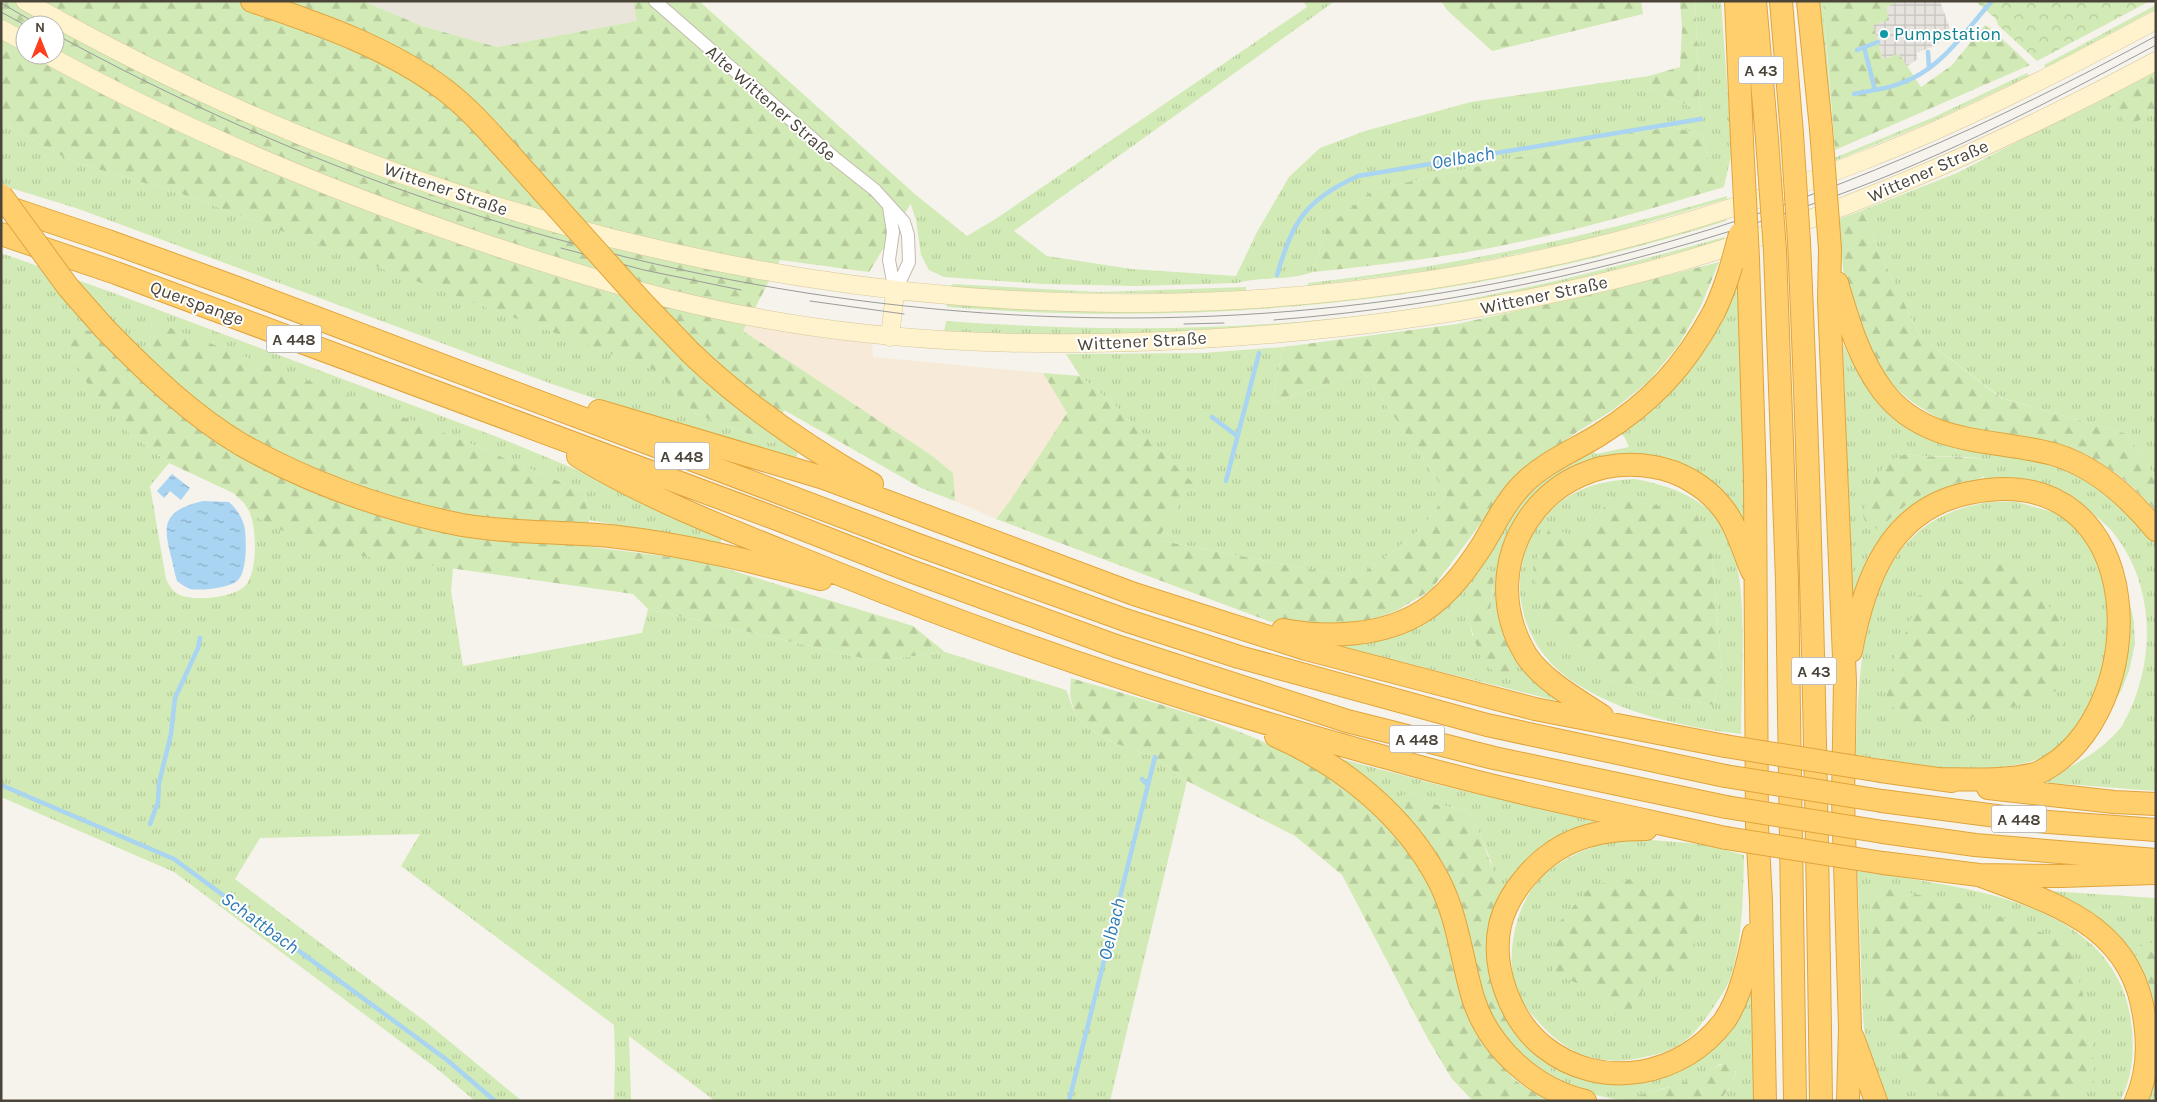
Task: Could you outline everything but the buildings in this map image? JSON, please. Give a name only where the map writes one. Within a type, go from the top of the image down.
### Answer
[{"type":"highway","points":[[252,1],[327,27],[372,46],[445,90],[473,115],[641,301],[715,376],[749,404],[796,438],[835,463],[929,517]]},
{"type":"highway","points":[[1736,1],[1748,259],[1757,584],[1757,826],[1761,900],[1765,1101]]},
{"type":"highway","name":"A 43","points":[[1755,1],[1775,251],[1787,591],[1795,1101]]},
{"type":"highway","name":"A 43","points":[[1781,1],[1799,242],[1808,443],[1816,744],[1821,1101]]},
{"type":"highway","points":[[1808,1],[1821,129],[1830,255],[1829,301],[1845,682],[1843,799],[1850,1028],[1848,1101]]},
{"type":"highway","points":[[1,195],[68,287],[105,329],[131,356],[192,410],[242,444],[350,495],[406,512],[463,525],[617,537],[662,544],[732,558],[897,598]]},
{"type":"highway","name":"Querspange","points":[[1,205],[108,240],[446,368]]},
{"type":"highway","points":[[1207,618],[1306,634],[1336,634],[1364,632],[1386,627],[1423,612],[1444,595],[1462,575],[1508,503],[1523,484],[1558,458],[1627,417],[1656,392],[1696,344],[1722,296],[1746,209]]},
{"type":"highway","name":"Querspange","points":[[1,234],[116,273],[531,428]]},
{"type":"highway","points":[[1830,255],[1852,334],[1865,364],[1884,392],[1906,414],[1937,431],[1972,441],[2054,454],[2092,472],[2135,504],[2156,530]]},
{"type":"highway","points":[[446,368],[640,422],[824,478],[1134,594],[1207,618],[1306,649],[1507,701],[1725,746],[1881,771],[2003,790],[2156,804]]},
{"type":"highway","name":"A 448","points":[[446,368],[918,545],[1125,620],[1258,662],[1487,725],[1725,776],[1882,801],[2035,821],[2156,830]]},
{"type":"highway","points":[[531,428],[612,477],[742,534],[897,598],[1106,673],[1202,704],[1389,759],[1500,787],[1726,838]]},
{"type":"highway","name":"A 448","points":[[531,428],[1116,646],[1347,721],[1494,758],[1726,807],[1975,845],[2156,860]]},
{"type":"highway","points":[[1612,722],[1567,693],[1543,673],[1527,656],[1509,612],[1506,590],[1510,563],[1516,545],[1529,516],[1549,494],[1581,474],[1605,466],[1643,465],[1667,469],[1701,488],[1722,506],[1742,546],[1757,584]]},
{"type":"highway","points":[[1845,682],[1862,601],[1875,567],[1892,542],[1910,522],[1926,510],[1949,498],[2002,488],[2029,489],[2049,495],[2073,505],[2088,516],[2105,532],[2128,562]]},
{"type":"highway","points":[[1202,704],[1285,740],[1351,780],[1386,808],[1422,854],[1438,879],[1457,927],[1474,999],[1491,1034],[1513,1063],[1545,1086],[1585,1101]]},
{"type":"highway","points":[[1938,779],[1997,779],[2037,773],[2088,750],[2109,731]]},
{"type":"highway","points":[[1761,900],[1740,988],[1725,1019],[1693,1052],[1647,1072],[1626,1074],[1580,1067],[1544,1047],[1525,1027],[1512,1006],[1500,975],[1498,952],[1500,924],[1514,891],[1540,861],[1574,841],[1594,834],[1619,829],[1648,829],[1726,838],[1883,863],[1979,875],[2061,876],[2156,873]]},
{"type":"highway","points":[[1979,875],[2076,916],[2096,928],[2113,944],[2126,961],[2144,1008],[2147,1038],[2143,1079],[2136,1101]]},
{"type":"highway","points":[[1850,1028],[1876,1101]]},
{"type":"main road","name":"Wittener Straße","points":[[25,1],[214,99],[313,142],[407,177],[549,223],[646,248],[756,270],[895,292],[1039,302],[1110,304],[1186,303],[1341,292],[1404,284],[1512,265],[1615,242],[1680,224],[1863,161],[1920,137],[2025,87],[2156,20]]},
{"type":"main road","points":[[1,29],[15,37]]},
{"type":"main road","name":"Wittener Straße","points":[[65,64],[169,118],[265,161],[390,211],[603,280],[686,303],[763,319],[890,337],[985,343],[1074,345],[1202,339],[1369,325],[1452,314],[1552,294],[1649,271],[1709,253],[1854,203],[1988,145],[2156,61]]},
{"type":"main road","points":[[890,337],[895,292]]},
{"type":"street","name":"Alte Wittener Straße","points":[[654,1],[837,160],[875,190],[904,222],[908,235],[909,262],[895,292]]},
{"type":"street","points":[[888,204],[893,232],[889,260],[895,292]]},
{"type":"shaded area","points":[[363,1],[633,1],[638,21],[497,47],[422,26]]},
{"type":"shaded area","points":[[1901,1],[1940,1],[1950,29],[1937,45],[1916,53],[1918,59],[1906,67],[1899,54],[1883,59],[1873,25],[1888,20],[1885,7]]},
{"type":"shaded area","points":[[746,325],[872,344],[873,357],[1043,373],[1067,413],[1010,501],[996,519],[955,501],[953,473],[931,455],[743,331]]},
{"type":"green space","points":[[1,1],[363,1],[422,26],[497,47],[637,21],[633,1],[699,1],[916,195],[869,272],[780,260],[743,331],[931,455],[953,473],[955,501],[921,488],[784,410],[772,443],[696,414],[657,371],[188,196],[71,161],[1,122]]},
{"type":"green space","points":[[1303,1],[1335,1],[1014,231],[1047,256],[1131,269],[1236,276],[1257,232],[1289,177],[1320,148],[1365,131],[1471,102],[1649,76],[1650,88],[1700,111],[1695,1],[1721,1],[1732,152],[1724,187],[1710,167],[1703,135],[1673,127],[1610,136],[1373,190],[1327,227],[1313,272],[1304,275],[1237,283],[1136,286],[1043,284],[944,277],[929,270],[921,255],[916,220],[910,202],[916,195],[967,236],[997,218],[1307,7]]},
{"type":"green space","points":[[1441,1],[1641,1],[1643,14],[1492,51],[1447,10]]},
{"type":"green space","points":[[1680,1],[1695,1],[1700,111],[1650,88],[1649,76],[1680,67],[1682,29]]},
{"type":"green space","points":[[1817,1],[1823,1],[1832,122],[1830,122]]},
{"type":"green space","points":[[1823,1],[1901,1],[1886,7],[1889,20],[1873,25],[1883,59],[1899,54],[1921,87],[1951,66],[1985,25],[1993,30],[2030,65],[1835,150]]},
{"type":"green space","points":[[1975,1],[2150,1],[2037,61],[1998,25],[1996,19]]},
{"type":"green space","points":[[2156,5],[2156,9],[2046,68],[2044,65]]},
{"type":"green space","points":[[2156,69],[2156,112],[2127,126],[2108,95]]},
{"type":"green space","points":[[2027,73],[2029,76],[1933,121],[1835,161],[1834,158],[1932,118]]},
{"type":"green space","points":[[2108,95],[2156,112],[2156,478],[2127,434],[2002,398],[1920,336],[1877,247],[1863,210],[1957,173]]},
{"type":"green space","points":[[1,122],[71,161],[188,196],[658,371],[696,414],[772,443],[774,436],[798,452],[796,459],[638,413],[552,384],[76,208],[1,185]]},
{"type":"green space","points":[[1673,127],[1703,135],[1710,167],[1724,187],[1608,221],[1520,242],[1424,259],[1313,272],[1327,227],[1373,190],[1610,136]]},
{"type":"green space","points":[[1727,196],[1727,199],[1587,240],[1442,269],[1308,286],[1308,283],[1414,268],[1519,249],[1623,225]]},
{"type":"green space","points":[[1863,210],[1877,247],[1920,336],[2001,398],[2127,434],[2156,478],[2156,511],[2127,482],[2097,461],[2081,453],[2045,440],[1964,428],[1924,410],[1900,392],[1880,370],[1868,351],[1848,298],[1844,278],[1839,219]]},
{"type":"green space","points":[[1727,218],[1726,221],[1631,249],[1535,271],[1438,289],[1341,302],[1243,310],[1145,314],[1046,313],[947,307],[947,304],[1024,309],[1179,311],[1333,300],[1486,278],[1562,263],[1624,248]]},
{"type":"green space","points":[[1724,237],[1723,240],[1644,262],[1524,291],[1443,306],[1364,317],[1289,325],[1174,333],[1021,335],[944,333],[946,321],[1060,327],[1175,328],[1290,323],[1404,310],[1525,288]]},
{"type":"green space","points":[[1,253],[111,292],[500,438],[575,469],[722,537],[720,544],[589,520],[584,492],[452,436],[152,322],[149,350],[127,431],[169,463],[150,486],[166,579],[172,589],[178,594],[193,598],[212,598],[231,593],[245,586],[252,571],[255,550],[254,528],[249,511],[268,524],[419,563],[453,568],[451,591],[463,666],[642,633],[648,609],[875,661],[945,652],[1066,690],[1075,714],[1088,728],[1114,743],[1155,757],[1187,781],[1110,1101],[715,1101],[629,1036],[631,1101],[614,1101],[614,1025],[401,866],[420,834],[260,838],[235,879],[426,1022],[522,1101],[475,1101],[436,1068],[174,872],[1,797]]},
{"type":"green space","points":[[1719,262],[1701,306],[1678,346],[1648,382],[1613,410],[1577,432],[1514,479],[1431,590],[1396,611],[1370,620],[1340,625],[1271,622],[996,519],[1010,501],[1067,413],[1043,373],[1080,376],[1116,406],[1193,483],[1157,540],[1356,578],[1423,527],[1447,494],[1363,371],[1272,403],[1283,347],[1457,324],[1607,291]]},
{"type":"green space","points":[[1738,270],[1747,530],[1692,475],[1567,473],[1499,591],[1566,703],[1334,645],[1397,631],[1527,489],[1590,446],[1596,454],[1629,447],[1624,436],[1616,433]],"holes":[[[1489,569],[1493,588],[1490,612],[1503,628],[1505,641],[1513,651],[1512,659],[1472,635],[1471,625],[1465,622],[1469,606],[1469,586]]]},
{"type":"green space","points":[[953,284],[1099,292],[1246,287],[1246,291],[1172,293],[1060,292],[949,287]]},
{"type":"green space","points":[[152,321],[452,436],[584,492],[589,520],[585,546],[701,561],[913,626],[945,652],[875,661],[648,609],[633,594],[329,551],[268,524],[249,511],[244,503],[233,493],[169,463],[127,431],[87,383],[63,341],[80,328],[149,350]]},
{"type":"green space","points":[[1843,344],[1854,366],[1886,406],[2061,462],[2089,478],[2156,540],[2156,791],[2038,782],[2072,766],[2104,745],[2113,736],[2122,726],[2142,677],[2147,625],[2144,599],[2137,574],[2125,550],[2110,529],[2084,507],[2067,499],[1973,485],[1867,566],[1852,597]],"holes":[[[1906,454],[1969,457],[1990,460],[1984,478],[1936,487],[1918,497],[1879,529],[1866,504]]]},
{"type":"green space","points":[[1283,347],[1272,403],[1363,371],[1447,494],[1423,527],[1356,578],[1157,540],[1116,406],[1080,376],[1066,354],[1203,353]]},
{"type":"green space","points":[[1906,454],[1990,460],[1994,470],[1977,479],[1947,484],[1927,491],[1902,508],[1879,529],[1867,526],[1863,516],[1866,504],[1873,495],[1873,483],[1878,474],[1891,460]]},
{"type":"green space","points":[[1635,479],[1655,483],[1692,498],[1712,513],[1724,528],[1730,540],[1734,551],[1741,594],[1741,734],[1693,727],[1669,721],[1620,706],[1597,695],[1557,669],[1541,651],[1530,631],[1522,609],[1520,587],[1522,564],[1529,543],[1540,523],[1557,505],[1575,493],[1594,485]],"holes":[[[1612,495],[1697,516],[1712,555],[1722,674],[1713,705],[1666,696],[1603,678],[1576,538],[1593,523]]]},
{"type":"green space","points":[[1612,495],[1697,515],[1712,555],[1722,674],[1713,705],[1666,696],[1603,678],[1544,622],[1533,567],[1550,526],[1576,538],[1593,523]]},
{"type":"green space","points":[[2017,502],[2060,514],[2118,569],[2126,586],[2134,622],[2135,644],[2129,671],[2122,689],[2107,713],[2047,757],[2021,764],[1995,768],[1941,768],[1856,755],[1860,679],[1865,640],[1874,602],[1889,568],[1910,539],[1940,517],[1984,503]]},
{"type":"green space","points":[[2004,560],[2063,621],[2059,690],[2001,711],[1917,730],[1886,700],[1896,649],[1909,627],[1917,596],[1948,588]]},
{"type":"green space","points":[[1489,569],[1494,577],[1490,612],[1503,627],[1505,641],[1513,651],[1512,659],[1516,676],[1513,679],[1496,673],[1483,660],[1475,642],[1471,625],[1465,622],[1469,606],[1469,586]]},
{"type":"green space","points":[[1071,678],[1161,704],[1250,736],[1292,756],[1332,779],[1368,807],[1409,851],[1431,889],[1452,942],[1466,1009],[1474,1030],[1493,1056],[1515,1080],[1534,1092],[1555,1101],[1473,1101],[1452,1079],[1428,1039],[1342,875],[1295,836],[1187,781],[1155,757],[1114,743],[1088,728],[1075,714],[1070,696]]},
{"type":"green space","points":[[1334,757],[1447,787],[1601,823],[1499,908],[1491,861],[1480,834],[1467,810],[1433,804],[1411,792],[1392,803]]},
{"type":"green space","points":[[1411,792],[1433,804],[1467,810],[1480,834],[1500,889],[1493,950],[1553,1062],[1548,1078],[1527,1064],[1496,1028],[1392,803],[1398,797]]},
{"type":"green space","points":[[1613,840],[1651,840],[1702,844],[1744,855],[1742,917],[1738,949],[1730,979],[1711,1011],[1686,1040],[1676,1046],[1650,1056],[1614,1061],[1599,1059],[1572,1050],[1548,1032],[1529,1011],[1519,996],[1514,984],[1512,960],[1512,944],[1521,910],[1529,894],[1539,881],[1563,861],[1578,853]]},
{"type":"green space","points":[[1857,871],[1937,883],[1980,892],[2022,904],[2060,922],[2092,945],[2116,976],[2130,1015],[2133,1037],[2131,1070],[2120,1101],[1889,1101],[1873,1069],[1865,1035]]},
{"type":"green space","points":[[1640,878],[1684,894],[1702,905],[1691,966],[1649,981],[1625,1020],[1610,1012],[1592,990],[1552,972],[1557,925],[1592,885]]},
{"type":"green space","points":[[1870,885],[1969,905],[2069,943],[2092,1028],[2094,1082],[2064,1101],[1952,1101],[1936,1091],[1914,1088],[1868,979]]},
{"type":"green space","points":[[2049,891],[2156,898],[2156,943],[2141,943],[2136,957],[2147,977],[2156,1008],[2156,1101],[2143,1101],[2152,1005]]},
{"type":"green space","points":[[2141,943],[2156,943],[2156,1008],[2147,977],[2136,957]]},
{"type":"green space","points":[[1752,976],[1755,1101],[1718,1101],[1730,1088],[1736,1071],[1720,1064],[1684,1083],[1646,1094],[1638,1099],[1641,1101],[1629,1101],[1594,1094],[1548,1078],[1553,1062],[1662,1075]]},
{"type":"green space","points":[[1730,1063],[1736,1065],[1733,1080],[1729,1089],[1718,1101],[1641,1101],[1638,1099],[1638,1096],[1680,1084],[1717,1066]]},
{"type":"water","points":[[172,474],[190,488],[181,500],[170,491],[164,498],[157,491]]},
{"type":"water","points":[[203,501],[229,502],[234,507],[243,522],[246,545],[244,568],[239,579],[230,585],[201,590],[190,589],[177,581],[169,547],[167,527],[170,519],[176,512]]},
{"type":"waterway","name":"Oelbach","points":[[1854,94],[1897,85],[1923,72],[1945,55],[1992,1]]},
{"type":"waterway","points":[[1857,50],[1878,42]]},
{"type":"waterway","points":[[1864,47],[1875,90]]},
{"type":"waterway","points":[[1928,52],[1929,68]]},
{"type":"waterway","name":"Oelbach","points":[[1277,275],[1289,240],[1304,214],[1325,194],[1358,176],[1701,119]]},
{"type":"waterway","name":"Oelbach","points":[[1226,481],[1259,353]]},
{"type":"waterway","points":[[1212,417],[1237,436]]},
{"type":"waterway","points":[[150,824],[158,802],[159,783],[171,734],[175,698],[198,648],[200,638]]},
{"type":"waterway","name":"Oelbach","points":[[1069,1101],[1155,757]]},
{"type":"waterway","name":"Oelbach","points":[[1142,779],[1148,785]]},
{"type":"waterway","name":"Schattbach","points":[[1,785],[174,859],[447,1060],[495,1101]]},
{"type":"tram line","points":[[1,3],[22,15]]},
{"type":"tram line","points":[[1,12],[15,20]]},
{"type":"tram line","points":[[65,39],[240,126],[432,201],[629,258],[831,297],[1035,316],[1240,315],[1444,292],[1647,248],[1778,207],[1907,157],[2033,99],[2156,36]]},
{"type":"tram line","points":[[1274,320],[1418,303],[1560,277],[1630,260],[1769,219],[1838,195],[1920,162],[2000,126],[2156,45]]},
{"type":"tram line","points":[[561,248],[644,270],[741,290]]},
{"type":"tram line","points":[[810,301],[904,314]]},
{"type":"tram line","points":[[1184,324],[1224,323]]},
{"type":"place","name":"Pumpstation","points":[[1884,34]]}]
